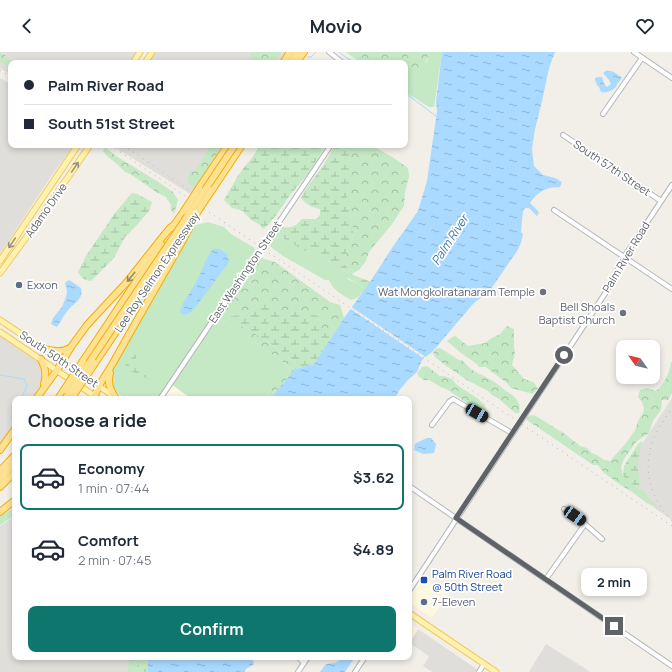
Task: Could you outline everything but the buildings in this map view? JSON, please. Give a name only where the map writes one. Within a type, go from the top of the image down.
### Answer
[{"type":"highway","name":"Lee Roy Selmon Expressway","points":[[60,396],[226,148]]},
{"type":"highway","points":[[67,396],[233,148]]},
{"type":"highway","name":"Lee Roy Selmon Expressway","points":[[73,396],[240,148]]},
{"type":"highway","points":[[96,396],[99,386],[194,218]]},
{"type":"highway","points":[[38,396],[90,321],[127,282],[165,234],[174,225]]},
{"type":"highway","points":[[44,349],[58,352],[71,347]]},
{"type":"highway","points":[[41,359],[46,376],[41,391]]},
{"type":"highway","points":[[113,363],[108,380],[109,386],[115,396]]},
{"type":"highway","points":[[0,450],[12,433]]},
{"type":"highway","points":[[0,471],[12,458]]},
{"type":"highway","points":[[0,479],[12,466]]},
{"type":"highway","points":[[0,487],[12,475]]},
{"type":"highway","points":[[0,512],[12,502]]},
{"type":"main road","name":"Adamo Drive","points":[[0,261],[76,148]]},
{"type":"main road","name":"Adamo Drive","points":[[0,273],[88,148]]},
{"type":"main road","points":[[47,191],[55,196]]},
{"type":"main road","name":"South 50th Street","points":[[0,320],[113,396]]},
{"type":"main road","name":"South 50th Street","points":[[0,332],[93,396]]},
{"type":"main road","points":[[412,616],[496,672]]},
{"type":"street","points":[[329,52],[340,60]]},
{"type":"street","points":[[634,52],[672,78]]},
{"type":"street","points":[[603,114],[642,58]]},
{"type":"street","name":"South 57th Street","points":[[562,135],[661,201]]},
{"type":"street","name":"East Washington Street","points":[[162,396],[329,148]]},
{"type":"street","name":"Palm River Road","points":[[412,586],[606,292],[624,257],[672,185]]},
{"type":"street","points":[[554,210],[672,289]]},
{"type":"street","points":[[432,425],[449,402],[453,399],[512,433]]},
{"type":"street","points":[[412,488],[672,666]]},
{"type":"street","points":[[564,509],[585,524],[602,539]]},
{"type":"street","points":[[546,579],[585,524]]},
{"type":"street","points":[[301,660],[304,663]]},
{"type":"street","points":[[298,672],[306,660]]},
{"type":"street","points":[[355,672],[363,660]]},
{"type":"street","points":[[479,672],[484,664]]},
{"type":"shaded area","points":[[0,52],[138,52],[132,60],[8,60],[8,73],[0,68]]},
{"type":"shaded area","points":[[154,52],[290,52],[284,60],[149,60]]},
{"type":"shaded area","points":[[0,78],[8,82],[8,148],[72,148],[52,175],[0,254]]},
{"type":"shaded area","points":[[116,148],[225,148],[192,195]]},
{"type":"shaded area","points":[[0,331],[38,355],[44,376],[42,386],[35,396],[12,396],[12,429],[0,447]]},
{"type":"shaded area","points":[[171,384],[188,396],[162,396]]},
{"type":"shaded area","points":[[672,398],[672,520],[617,482]]},
{"type":"shaded area","points":[[12,518],[12,660],[139,660],[138,672],[0,672],[0,526]]},
{"type":"shaded area","points":[[421,576],[448,594],[432,618],[412,605],[412,590]]},
{"type":"shaded area","points":[[412,624],[418,629],[412,640]]},
{"type":"shaded area","points":[[418,629],[478,670],[476,672],[432,672],[423,666],[429,656],[412,644],[412,640]]},
{"type":"shaded area","points":[[546,644],[586,669],[590,672],[529,672]]},
{"type":"green space","points":[[251,52],[281,52],[276,60],[249,60]]},
{"type":"green space","points":[[346,52],[429,52],[425,65],[416,76],[408,74],[408,60],[357,60]]},
{"type":"green space","points":[[429,52],[442,52],[434,107],[429,107],[408,94],[408,74],[411,74],[427,62]]},
{"type":"green space","points":[[0,54],[5,55],[10,60],[8,60],[8,66],[0,62]]},
{"type":"green space","points":[[106,148],[116,156],[173,192],[178,200],[174,214],[166,197],[125,172],[103,151]]},
{"type":"green space","points":[[209,148],[221,148],[201,180],[193,187],[188,183],[188,178],[191,171],[195,171]]},
{"type":"green space","points":[[258,148],[324,148],[308,174],[290,195],[268,225],[263,229],[259,224],[251,220],[243,211],[232,208],[224,200],[239,174]]},
{"type":"green space","points":[[333,148],[349,148],[352,168],[351,182],[347,194],[354,235],[342,262],[349,269],[351,274],[371,282],[366,289],[358,283],[343,276],[325,257],[313,252],[305,251],[281,237],[279,232],[283,227],[294,226],[302,219],[317,219],[320,215],[320,209],[309,205],[301,198],[305,190],[323,166]]},
{"type":"green space","points":[[349,148],[377,148],[408,168],[409,176],[405,192],[404,206],[392,224],[369,252],[366,261],[359,270],[351,274],[349,269],[342,262],[354,235],[347,194],[351,182]]},
{"type":"green space","points":[[132,193],[152,202],[149,211],[125,237],[114,258],[91,281],[83,279],[78,272],[86,256],[115,213]]},
{"type":"green space","points":[[208,222],[224,227],[231,234],[253,247],[258,252],[159,396],[122,396],[112,387],[111,377],[117,358],[192,226]]},
{"type":"green space","points":[[279,232],[281,237],[305,251],[313,252],[325,257],[335,269],[349,280],[358,283],[366,289],[357,298],[351,300],[335,289],[329,280],[325,280],[283,256],[267,244],[274,233]]},
{"type":"green space","points":[[258,257],[275,262],[330,302],[340,305],[344,318],[335,332],[320,333],[305,312],[285,310],[269,305],[259,305],[245,314],[233,316],[236,324],[247,328],[295,362],[295,369],[272,396],[266,396],[289,368],[286,364],[239,331],[216,317]]},
{"type":"green space","points":[[259,305],[269,305],[285,310],[305,312],[320,317],[320,333],[335,332],[314,364],[295,369],[295,362],[281,351],[247,328],[236,324],[228,317],[245,314]]},
{"type":"green space","points":[[216,317],[239,331],[286,364],[289,368],[266,396],[188,396],[171,384]]},
{"type":"green space","points":[[507,326],[514,329],[515,354],[512,365],[524,379],[533,382],[538,388],[533,394],[511,388],[507,383],[486,367],[479,367],[447,341],[455,336],[468,346],[485,343],[500,334]]},
{"type":"green space","points":[[440,348],[459,360],[462,360],[472,370],[493,381],[512,395],[519,403],[519,413],[515,413],[488,391],[467,380],[435,357],[433,353],[436,349]]},
{"type":"green space","points":[[133,354],[136,355],[137,366],[145,373],[148,379],[129,371],[120,376]]},
{"type":"green space","points":[[671,362],[672,393],[668,400],[662,400],[661,410],[653,421],[649,433],[636,442],[624,459],[621,467],[622,473],[633,482],[637,489],[644,491],[657,507],[647,503],[632,491],[622,486],[604,473],[598,465],[593,465],[526,419],[532,415],[536,416],[565,434],[580,446],[587,448],[592,453],[604,460],[610,461],[635,430],[643,413],[644,408],[638,397],[640,390],[647,388],[656,391],[666,378]]},
{"type":"green space","points":[[427,366],[440,376],[452,379],[457,385],[485,405],[486,410],[484,411],[467,403],[448,390],[418,376],[418,372],[422,367]]},
{"type":"green space","points":[[642,441],[638,463],[641,483],[639,487],[626,479],[623,475],[624,466],[638,444]]},
{"type":"green space","points":[[12,510],[12,517],[0,525],[0,516]]},
{"type":"green space","points":[[129,660],[137,660],[138,672],[128,672]]},
{"type":"green space","points":[[137,660],[148,660],[148,672],[138,672]]},
{"type":"water","name":"Palm River","points":[[442,52],[555,52],[549,68],[532,149],[534,166],[543,175],[555,178],[562,182],[560,187],[543,190],[533,199],[530,203],[538,211],[539,213],[537,216],[529,208],[523,210],[521,232],[523,234],[517,251],[491,289],[473,304],[433,351],[422,360],[417,372],[407,381],[396,396],[272,396],[295,369],[314,364],[418,211],[427,181],[437,111],[436,102]]},
{"type":"water","points":[[606,71],[612,72],[622,78],[612,90],[608,92],[601,92],[595,78],[602,77],[604,84],[607,87],[611,84],[603,73]]},
{"type":"water","points":[[213,249],[220,249],[227,254],[229,262],[195,308],[190,313],[184,315],[180,312],[182,305],[198,279],[207,258]]},
{"type":"water","points":[[69,280],[81,288],[81,294],[79,299],[70,308],[57,327],[51,324],[53,318],[62,307],[67,291],[65,283]]},
{"type":"water","points":[[427,438],[431,438],[436,444],[434,453],[423,454],[414,450],[415,444]]},
{"type":"water","points":[[148,660],[253,660],[254,664],[246,669],[245,672],[148,672]]},
{"type":"water","points":[[340,660],[353,660],[345,672],[320,672],[326,664],[335,663]]},
{"type":"pier","points":[[350,306],[427,358],[426,360],[349,308]]},
{"type":"waterway","points":[[307,57],[311,57],[316,52]]},
{"type":"waterway","points":[[339,52],[351,60]]},
{"type":"waterway","points":[[408,95],[436,116]]},
{"type":"waterway","points":[[0,375],[24,379],[27,386],[22,396]]},
{"type":"railway","points":[[0,70],[8,75]]},
{"type":"railway","points":[[114,148],[672,526]]},
{"type":"railway","points":[[127,148],[192,192],[206,204]]},
{"type":"railway","points":[[670,411],[659,427],[654,438],[650,449],[648,471],[653,492],[664,512],[672,521]]},
{"type":"place","name":"Exxon","points":[[19,285]]},
{"type":"place","name":"Wat Mongkolratanaram Temple","points":[[543,292]]},
{"type":"place","name":"Bell Shoals Baptist Church","points":[[623,313]]},
{"type":"place","name":"Palm River Road @ 50th Street","points":[[424,580]]},
{"type":"place","name":"7-Eleven","points":[[424,602]]},
{"type":"route","points":[[564,355],[456,518],[614,626]]}]
